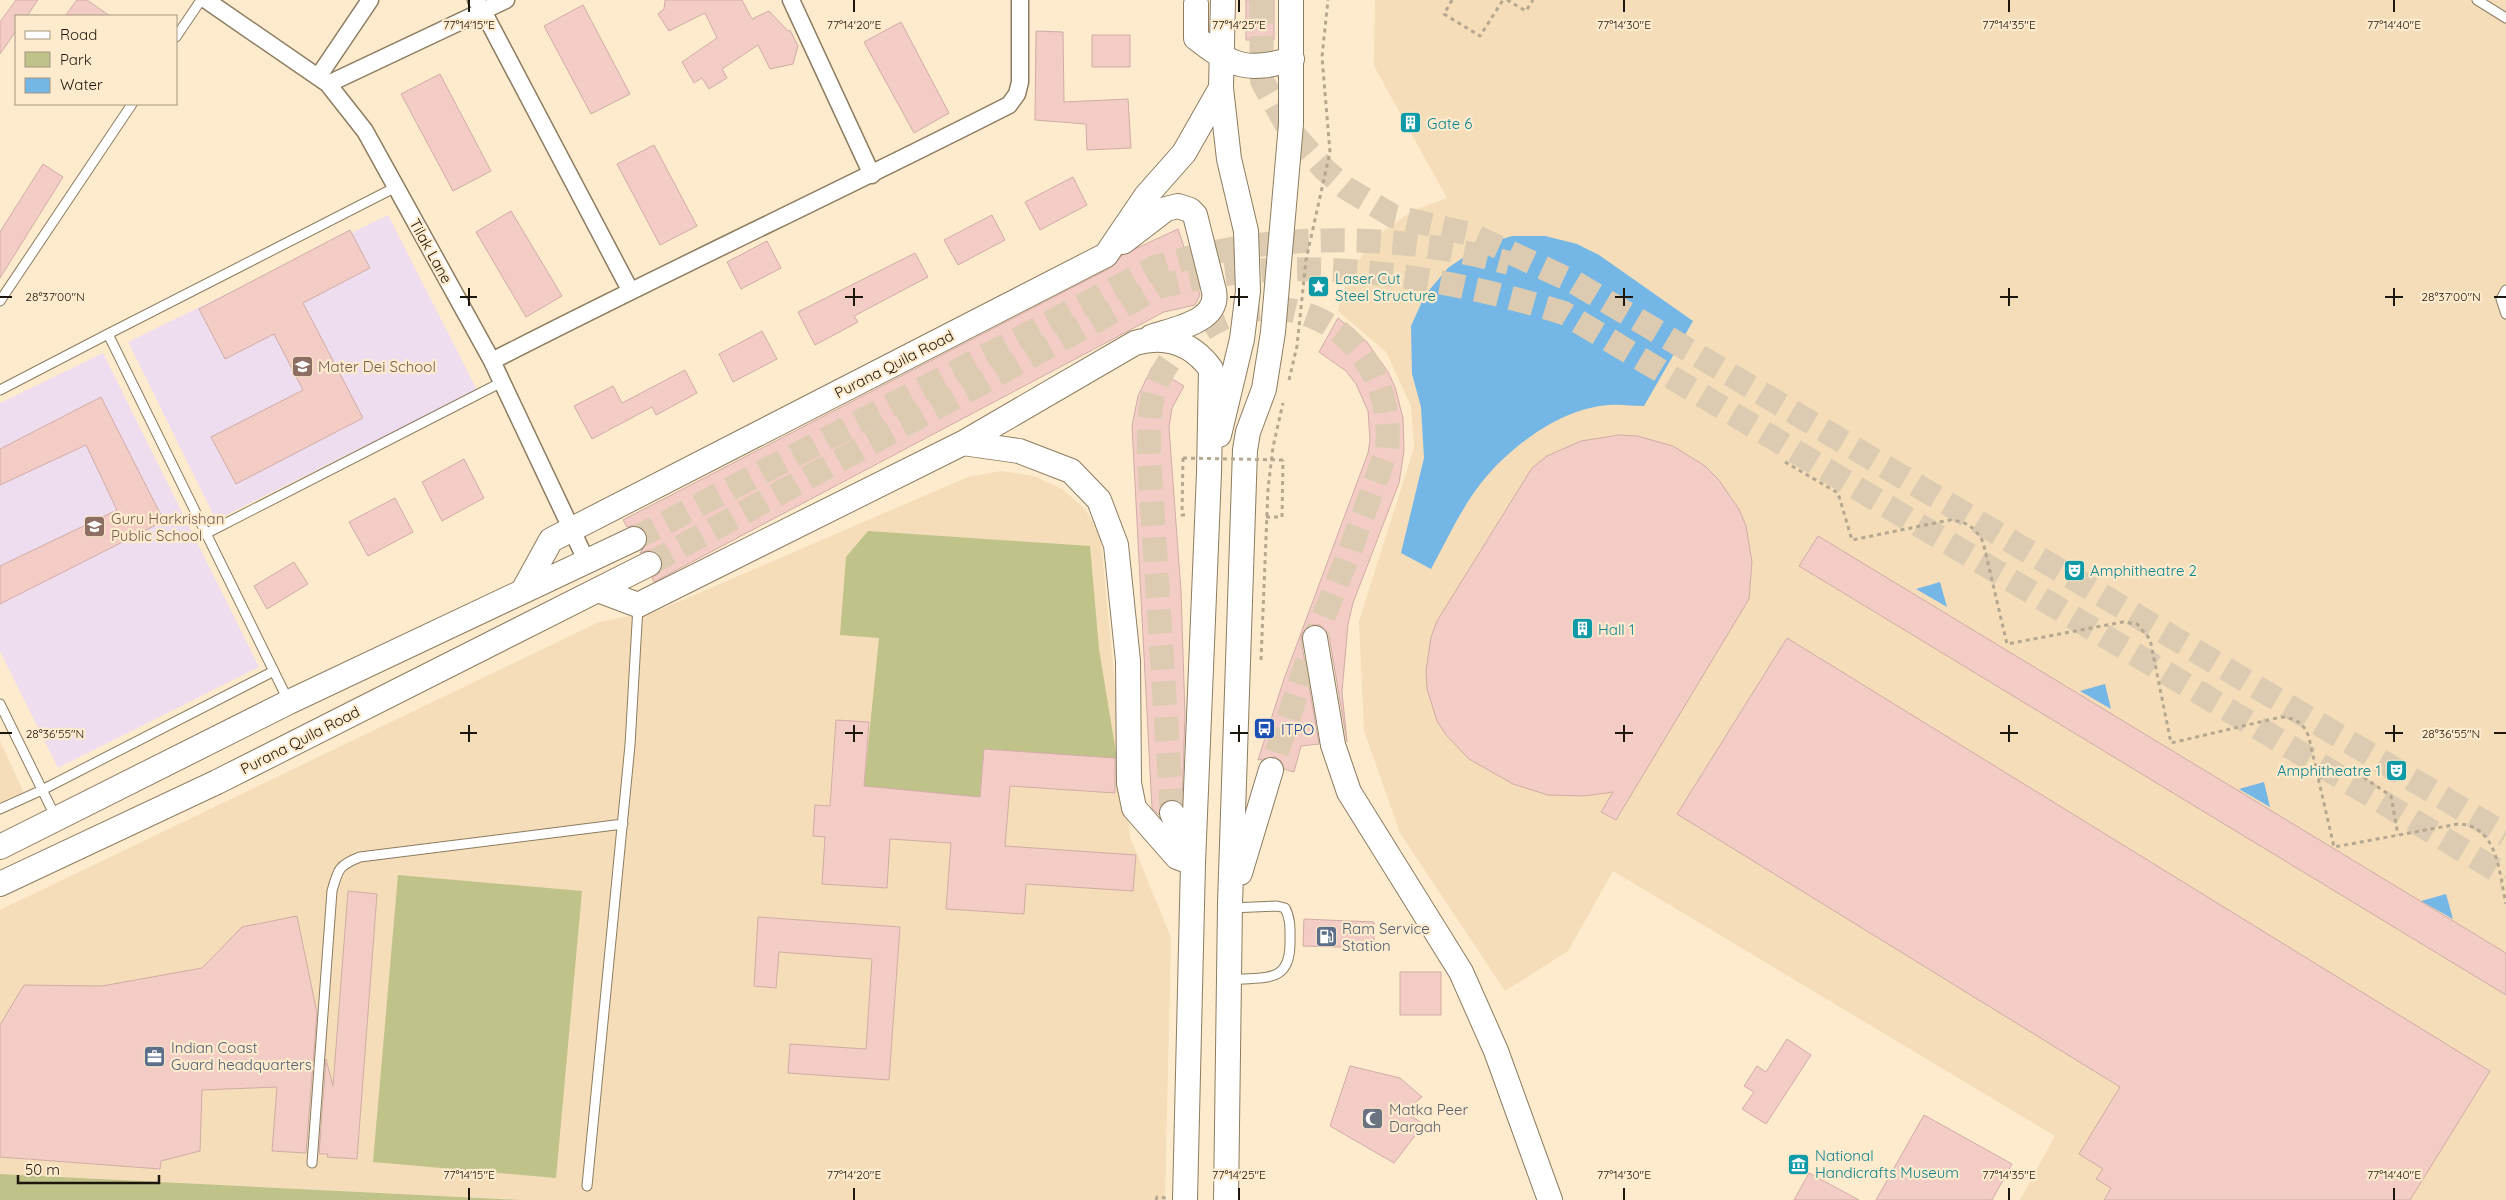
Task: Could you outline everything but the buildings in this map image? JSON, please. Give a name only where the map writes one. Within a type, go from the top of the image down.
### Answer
[{"type":"main road","points":[[1209,473],[1242,339],[1248,291],[1246,231],[1229,159],[1222,88],[1223,0]]},
{"type":"main road","points":[[1228,1195],[1230,906],[1245,450],[1248,432],[1264,389],[1273,332],[1289,143],[1292,59],[1291,0]]},
{"type":"main road","points":[[1196,4],[1196,38],[1222,58],[1256,68],[1292,59]]},
{"type":"main road","name":"Purana Quila Road","points":[[524,590],[551,540],[1106,255],[1146,196],[1184,153],[1222,88]]},
{"type":"main road","points":[[598,590],[638,605],[963,443],[1135,343],[1200,319],[1213,308],[1215,297],[1195,215],[1184,207],[1166,209],[1106,255]]},
{"type":"main road","points":[[1135,343],[1159,339],[1183,344],[1194,350],[1211,369],[1209,473],[1193,863],[1185,1200]]},
{"type":"main road","points":[[963,443],[1019,451],[1071,471],[1099,500],[1116,545],[1128,661],[1129,783],[1134,808],[1177,857],[1193,863]]},
{"type":"main road","points":[[0,847],[289,702],[586,560],[634,539]]},
{"type":"main road","name":"Purana Quila Road","points":[[0,884],[217,782],[649,564]]},
{"type":"main road","points":[[1315,638],[1333,745],[1349,792],[1461,972],[1496,1051],[1550,1200]]},
{"type":"main road","points":[[1230,906],[1271,770]]},
{"type":"main road","points":[[1172,813],[1193,863]]},
{"type":"street","name":"Tilak Lane","points":[[206,0],[323,81],[365,131],[492,361],[586,560]]},
{"type":"street","points":[[323,81],[370,0]]},
{"type":"street","points":[[323,81],[479,5],[506,0]]},
{"type":"street","points":[[791,0],[872,175]]},
{"type":"street","points":[[492,361],[630,290],[872,175],[1009,105],[1014,100],[1020,82],[1020,0]]},
{"type":"street","points":[[479,5],[630,290]]},
{"type":"lane","points":[[178,34],[201,0]]},
{"type":"lane","points":[[2477,0],[2506,18]]},
{"type":"lane","points":[[0,301],[131,105]]},
{"type":"lane","points":[[0,390],[396,187]]},
{"type":"lane","points":[[2506,290],[2500,300],[2506,314]]},
{"type":"lane","points":[[108,334],[289,702]]},
{"type":"lane","points":[[207,533],[502,382]]},
{"type":"lane","points":[[587,1186],[630,745],[638,605]]},
{"type":"lane","points":[[0,809],[42,790],[274,671]]},
{"type":"lane","points":[[0,704],[57,820]]},
{"type":"lane","points":[[312,1163],[332,891],[336,876],[344,864],[360,858],[623,824]]},
{"type":"lane","points":[[1229,980],[1277,975],[1284,969],[1290,959],[1289,916],[1285,908],[1277,906],[1230,906]]},
{"type":"path","points":[[1288,383],[1297,346],[1306,260],[1330,152],[1322,57],[1328,0]]},
{"type":"path","points":[[1452,0],[1444,14],[1480,36],[1503,0]]},
{"type":"path","points":[[1507,0],[1526,11],[1533,0]]},
{"type":"path","points":[[1261,670],[1268,489],[1272,447],[1284,401]]},
{"type":"path","points":[[1182,515],[1183,458],[1283,460],[1282,517]]},
{"type":"path","points":[[1785,462],[1838,493],[1852,540],[1950,520],[1966,523],[1974,528],[1983,542],[2007,644],[2124,622],[2137,624],[2143,628],[2150,639],[2171,743],[2281,717],[2289,718],[2302,725],[2307,731],[2334,847],[2458,824],[2476,827],[2483,832],[2492,846],[2506,904]]},
{"type":"path","points":[[2318,778],[2356,772],[2391,796],[2398,835]]},
{"type":"shaded area","points":[[1375,0],[2506,0],[2506,1200],[2020,1200],[2055,1136],[1613,871],[1568,951],[1505,991],[1400,833],[1364,731],[1359,621],[1414,448],[1411,406],[1386,352],[1338,311],[1342,293],[1358,261],[1381,233],[1412,211],[1447,198],[1374,66]]},
{"type":"shaded area","name":"Mater Dei School","points":[[388,215],[477,390],[216,520],[128,342]]},
{"type":"shaded area","name":"Guru Harkrishan Public School","points":[[103,353],[259,667],[58,768],[0,651],[0,403]]},
{"type":"shaded area","points":[[1001,471],[1034,476],[1062,489],[1084,508],[1100,533],[1130,837],[1171,938],[1165,1200],[521,1200],[0,1174],[0,910],[599,622],[657,611],[968,477]]},
{"type":"shaded area","points":[[0,741],[24,793],[0,805]]},
{"type":"green space","points":[[868,531],[1090,546],[1099,649],[1117,759],[984,749],[980,797],[864,786],[879,638],[840,635],[846,557]]},
{"type":"green space","points":[[398,875],[582,891],[556,1178],[373,1162]]},
{"type":"green space","points":[[0,1174],[521,1200],[0,1200]]},
{"type":"water","points":[[1512,236],[1545,236],[1577,244],[1599,255],[1693,321],[1644,406],[1609,405],[1574,413],[1541,429],[1498,464],[1470,498],[1431,569],[1401,553],[1424,458],[1421,407],[1412,374],[1411,326],[1425,295],[1448,268],[1480,246]]},
{"type":"water","points":[[1940,582],[1947,607],[1916,589]]},
{"type":"water","points":[[2105,684],[2111,709],[2080,691]]},
{"type":"water","points":[[2264,782],[2270,807],[2239,789]]},
{"type":"water","points":[[2446,894],[2453,919],[2421,901]]},
{"type":"tunnel","points":[[1261,0],[1262,81],[1289,129],[1325,170],[1346,188],[1393,216],[1470,234],[1574,282],[2506,835]]},
{"type":"tunnel","points":[[634,539],[1156,267],[1243,247],[1287,242],[1332,240],[1377,241],[1422,246],[1466,253],[1509,263]]},
{"type":"tunnel","points":[[649,564],[1158,287],[1208,276],[1259,271],[1311,269],[1414,278],[1465,287],[1564,313],[2506,876]]},
{"type":"tunnel","points":[[1172,813],[1149,459],[1151,403],[1156,386],[1165,368],[1177,351],[1191,338],[1234,314],[1269,308],[1302,313],[1332,327],[1357,348],[1375,377],[1386,411],[1387,450],[1315,638],[1271,770]]},
{"type":"place","name":"Gate 6","points":[[1411,123]]},
{"type":"place","name":"Laser Cut Steel Structure","points":[[1319,287]]},
{"type":"place","name":"Mater Dei School","points":[[302,366]]},
{"type":"place","name":"Guru Harkrishan Public School","points":[[95,527]]},
{"type":"place","name":"Amphitheatre 2","points":[[2074,570]]},
{"type":"place","name":"Hall 1","points":[[1582,629]]},
{"type":"place","name":"ITPO","points":[[1265,729]]},
{"type":"place","name":"Amphitheatre 1","points":[[2397,770]]},
{"type":"place","name":"Ram Service Station","points":[[1326,937]]},
{"type":"place","name":"Indian Coast Guard headquarters","points":[[155,1056]]},
{"type":"place","name":"Matka Peer Dargah","points":[[1373,1118]]},
{"type":"place","name":"National Handicrafts Museum","points":[[1799,1164]]}]
